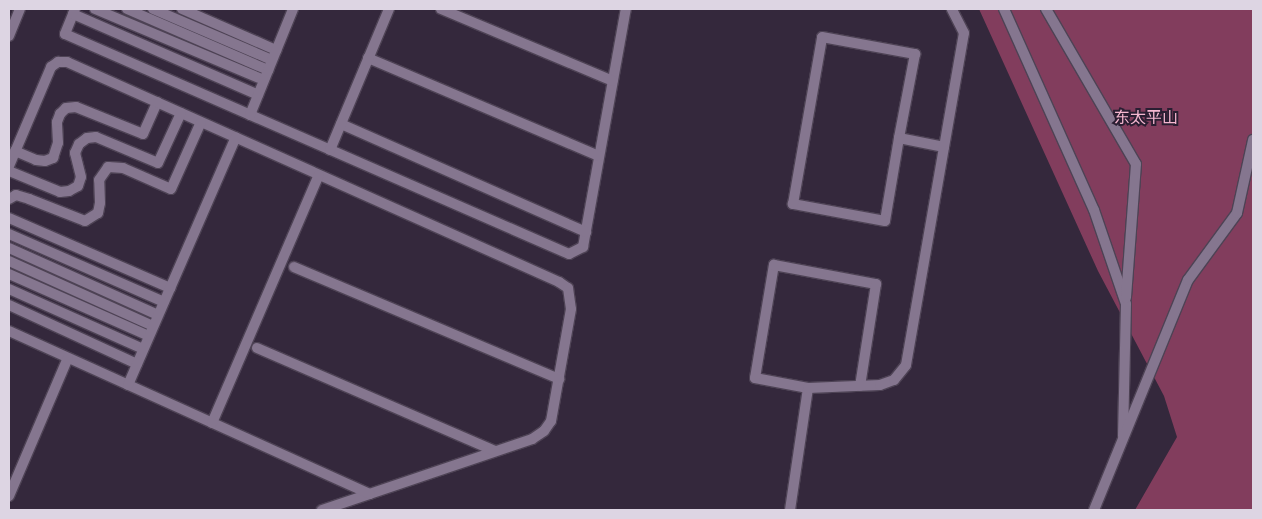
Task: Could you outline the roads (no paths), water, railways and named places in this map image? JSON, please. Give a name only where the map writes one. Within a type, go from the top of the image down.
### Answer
[{"type":"street","points":[[9,36],[20,9]]},
{"type":"street","points":[[95,9],[264,80]]},
{"type":"street","points":[[126,9],[272,60]]},
{"type":"street","points":[[153,9],[272,60]]},
{"type":"street","points":[[182,9],[272,60]]},
{"type":"street","points":[[250,115],[293,9]]},
{"type":"street","points":[[330,150],[389,9]]},
{"type":"street","points":[[441,9],[613,81]]},
{"type":"street","points":[[258,95],[74,11],[65,34],[569,254],[583,247],[626,9]]},
{"type":"street","points":[[860,386],[876,284],[774,265],[755,378],[808,388],[860,386],[880,385],[894,380],[906,365],[964,33],[952,9]]},
{"type":"street","points":[[1004,9],[1094,210],[1126,304]]},
{"type":"street","points":[[1046,9],[1136,164],[1126,304],[1123,436]]},
{"type":"street","points":[[822,37],[915,54],[899,138],[885,221],[793,204],[822,37]]},
{"type":"street","points":[[368,58],[599,156]]},
{"type":"street","points":[[9,166],[51,67],[58,62],[67,62],[559,282],[568,288],[571,309],[551,422],[544,431],[532,439],[322,510]]},
{"type":"street","points":[[15,151],[36,160],[53,158],[58,143],[57,122],[60,114],[66,108],[76,107],[143,134],[157,102]]},
{"type":"street","points":[[9,172],[60,192],[69,191],[78,186],[80,177],[75,153],[79,144],[87,138],[96,137],[158,163],[181,113]]},
{"type":"street","points":[[9,199],[16,195],[85,220],[98,213],[100,203],[99,180],[108,167],[123,168],[170,189],[201,122]]},
{"type":"street","points":[[340,124],[586,232]]},
{"type":"street","points":[[128,385],[236,138]]},
{"type":"street","points":[[899,138],[944,147]]},
{"type":"street","points":[[1094,510],[1188,280],[1237,213],[1253,140]]},
{"type":"street","points":[[212,423],[320,175]]},
{"type":"street","points":[[9,218],[170,288]]},
{"type":"street","points":[[9,234],[164,302]]},
{"type":"street","points":[[9,248],[158,315]]},
{"type":"street","points":[[9,261],[154,326]]},
{"type":"street","points":[[294,267],[558,379]]},
{"type":"street","points":[[9,274],[149,336]]},
{"type":"street","points":[[9,289],[144,349]]},
{"type":"street","points":[[9,306],[137,364]]},
{"type":"street","points":[[9,331],[370,494]]},
{"type":"street","points":[[257,348],[495,451]]},
{"type":"street","points":[[9,496],[68,358]]},
{"type":"street","points":[[790,510],[808,388]]},
{"type":"park label","name":"东太平山","points":[[1146,117]]}]
